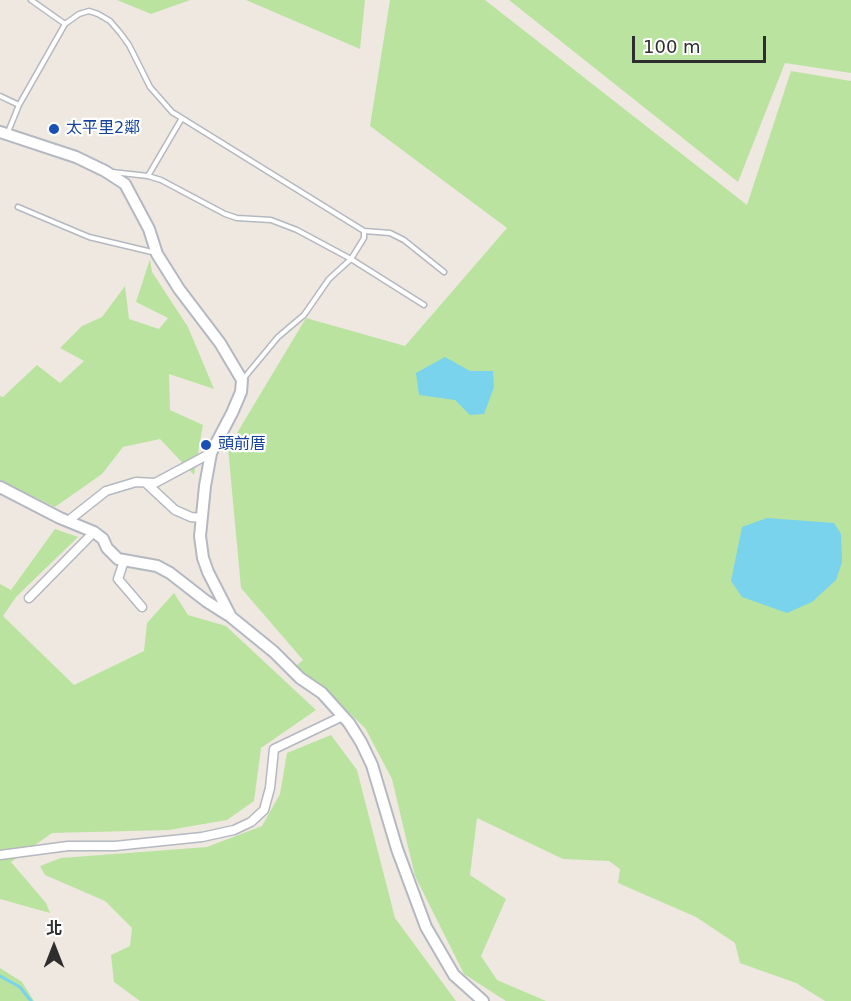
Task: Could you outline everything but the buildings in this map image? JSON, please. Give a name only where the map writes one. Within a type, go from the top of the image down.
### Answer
[{"type":"street","points":[[3,133],[76,157],[125,184],[149,229],[157,254],[179,289],[220,343],[242,381],[241,392],[232,413],[211,453],[200,536],[203,558],[215,588],[231,617]]},
{"type":"street","points":[[68,521],[106,491],[136,482],[155,483],[211,453]]},
{"type":"street","points":[[146,483],[175,510],[191,517],[201,518]]},
{"type":"street","points":[[0,488],[94,532],[103,539],[107,548],[118,559],[157,566],[170,573],[231,617],[274,651],[300,678],[322,693],[362,742],[372,765],[398,849],[426,927],[454,975],[483,1001]]},
{"type":"street","points":[[29,598],[94,532]]},
{"type":"street","points":[[124,561],[118,579],[142,607]]},
{"type":"street","points":[[0,855],[68,846],[115,846],[202,837],[234,830],[251,822],[264,810],[270,788],[274,749],[343,716]]},
{"type":"lane","points":[[31,0],[65,24]]},
{"type":"lane","points":[[3,133],[65,24],[79,14],[89,11],[110,21],[129,45],[150,87],[172,112],[364,231],[390,233],[404,240],[444,272]]},
{"type":"lane","points":[[0,96],[19,105]]},
{"type":"lane","points":[[148,176],[182,118]]},
{"type":"lane","points":[[105,171],[162,180],[225,214],[237,218],[271,220],[297,230],[351,259],[424,305]]},
{"type":"lane","points":[[18,207],[89,237],[157,254]]},
{"type":"lane","points":[[242,381],[278,337],[304,315],[329,279],[351,259],[364,238],[364,231]]},
{"type":"green space","points":[[117,0],[190,0],[151,14]]},
{"type":"green space","points":[[246,0],[365,0],[360,49]]},
{"type":"green space","points":[[390,0],[485,0],[747,205],[791,71],[851,81],[851,1001],[825,1001],[796,983],[740,963],[735,943],[696,917],[618,883],[620,869],[609,861],[563,859],[477,818],[470,875],[506,899],[481,956],[497,980],[546,1001],[506,1001],[464,974],[415,876],[392,779],[365,728],[334,698],[295,667],[303,660],[241,588],[228,448],[306,318],[405,346],[507,228],[370,126]]},
{"type":"green space","points":[[509,0],[851,0],[851,73],[785,63],[738,182]]},
{"type":"green space","points":[[150,259],[152,272],[188,327],[214,389],[169,374],[170,410],[203,425],[194,475],[160,439],[123,447],[102,474],[55,507],[0,480],[0,396],[3,397],[37,365],[60,383],[84,361],[60,348],[82,326],[102,317],[125,286],[129,319],[159,329],[168,318],[136,302]]},
{"type":"green space","points":[[55,529],[78,537],[16,597],[3,616],[74,685],[144,651],[147,623],[174,593],[188,615],[226,626],[316,710],[261,748],[254,801],[227,820],[169,830],[52,833],[11,862],[46,903],[50,913],[0,899],[0,584],[11,590]]},
{"type":"green space","points":[[331,735],[357,770],[395,918],[456,1001],[140,1001],[114,982],[111,955],[130,946],[132,928],[105,901],[45,875],[40,866],[61,858],[207,847],[262,826],[280,794],[287,753]]},
{"type":"green space","points":[[0,968],[22,982],[34,1001],[0,1001]]},
{"type":"water","points":[[445,357],[470,371],[493,371],[494,387],[484,414],[470,415],[455,400],[419,395],[416,373]]},
{"type":"water","points":[[767,518],[834,523],[841,534],[842,562],[836,580],[812,602],[787,613],[742,597],[731,581],[742,527]]},
{"type":"waterway","points":[[0,976],[20,987],[31,1001]]},
{"type":"place","name":"太平里2鄰","points":[[54,129]]},
{"type":"place","name":"頭前厝","points":[[206,445]]}]
